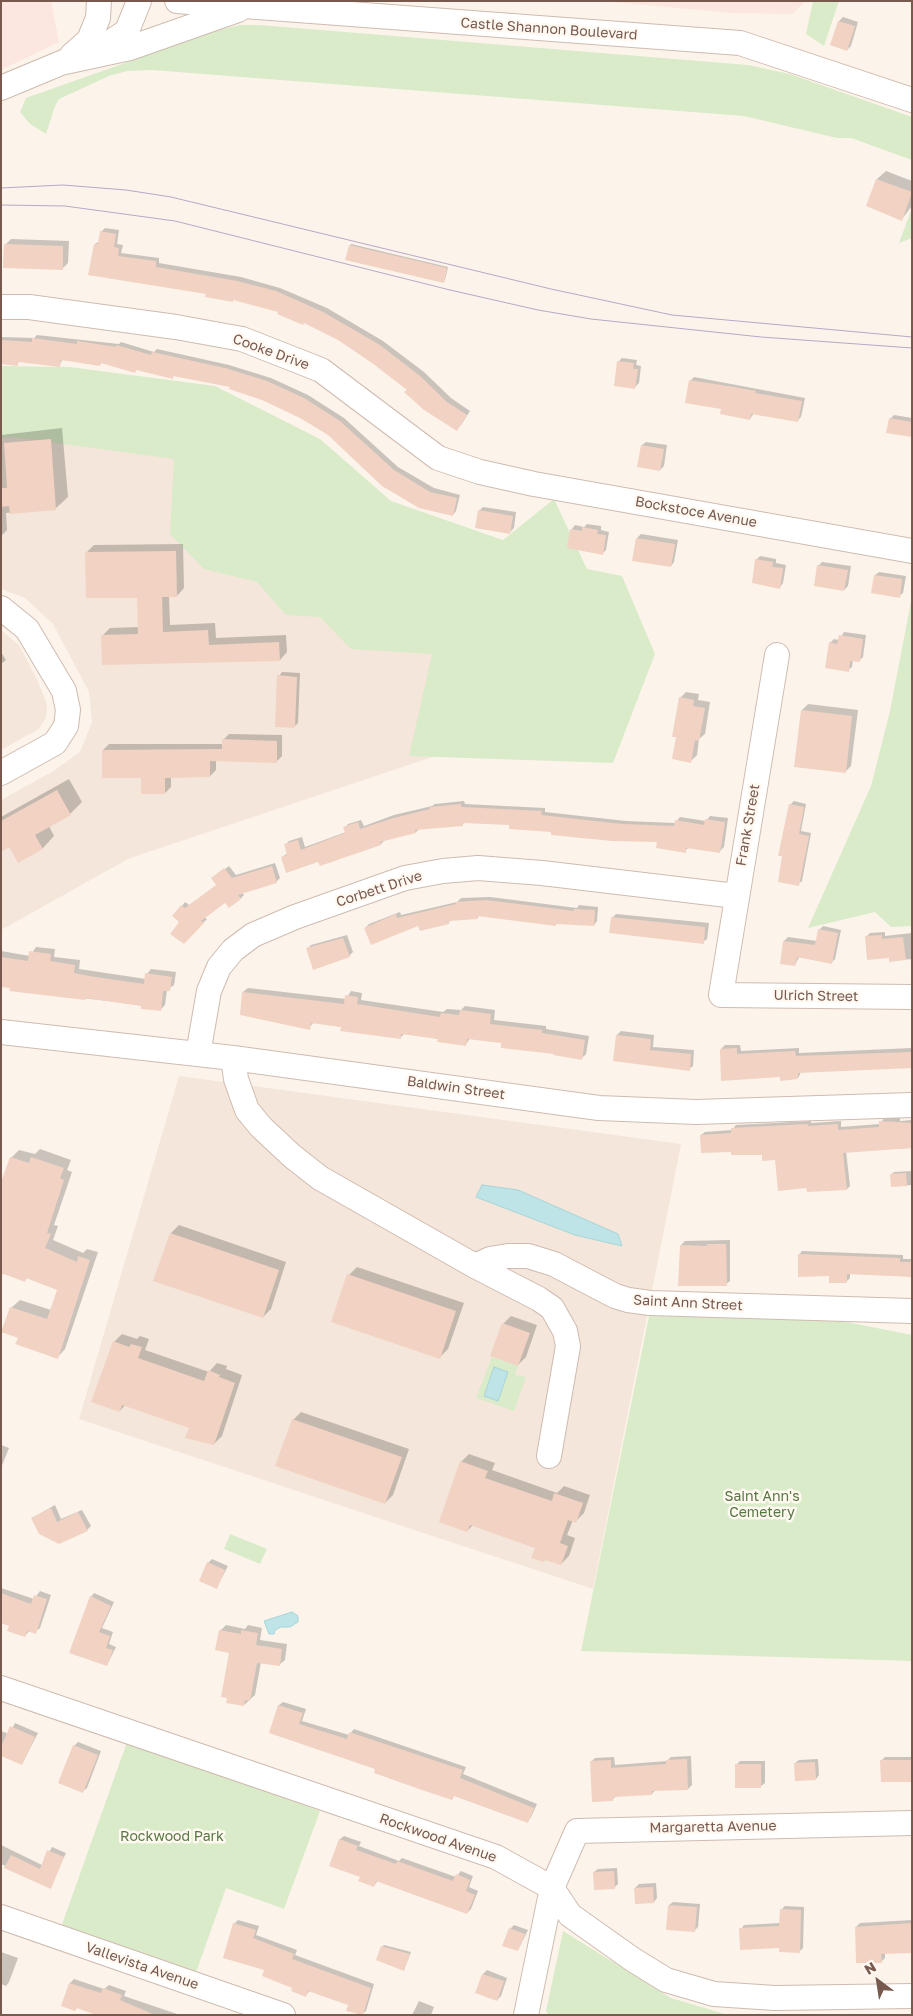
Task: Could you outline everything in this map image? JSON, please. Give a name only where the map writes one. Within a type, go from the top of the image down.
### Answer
[{"type":"street","points":[[65,62],[89,40],[98,18],[99,1]]},
{"type":"street","points":[[1,88],[109,43],[127,31],[139,1]]},
{"type":"street","name":"Castle Shannon Boulevard","points":[[177,1],[740,43],[912,100]]},
{"type":"street","points":[[65,62],[130,48],[247,7]]},
{"type":"street","name":"Cooke Drive","points":[[1,308],[39,309],[176,327],[242,339],[321,370],[438,458],[480,472]]},
{"type":"street","name":"Bockstoce Avenue","points":[[480,472],[534,484],[912,551]]},
{"type":"street","points":[[1,608],[27,629],[64,691],[68,710],[66,726],[55,742],[1,773]]},
{"type":"street","name":"Frank Street","points":[[720,995],[777,655]]},
{"type":"street","name":"Corbett Drive","points":[[198,1054],[209,991],[219,967],[232,950],[253,935],[295,917],[405,878],[443,871],[478,868],[542,873],[736,896]]},
{"type":"street","name":"Ulrich Street","points":[[720,995],[912,996]]},
{"type":"street","name":"Baldwin Street","points":[[1,1032],[233,1058],[599,1108],[696,1112],[912,1105]]},
{"type":"street","points":[[233,1058],[236,1079],[247,1110],[261,1127],[292,1156],[320,1178],[552,1308],[565,1331],[568,1346],[549,1456]]},
{"type":"street","name":"Saint Ann Street","points":[[475,1266],[490,1259],[508,1256],[528,1256],[554,1264],[615,1296],[650,1303],[912,1311]]},
{"type":"street","name":"Rockwood Avenue","points":[[1,1688],[496,1857],[552,1888],[570,1915],[632,1960],[666,1980],[714,1994],[775,1998],[912,1996]]},
{"type":"street","name":"Margaretta Avenue","points":[[552,1888],[577,1830],[912,1823]]},
{"type":"street","points":[[526,2015],[552,1888]]},
{"type":"street","name":"Vallevista Avenue","points":[[1,1917],[283,2015]]},
{"type":"shaded area","points":[[1,1],[51,1],[59,42],[1,70]]},
{"type":"shaded area","points":[[601,1],[806,1],[792,14],[730,13]]},
{"type":"shaded area","points":[[1,430],[196,447],[459,585],[432,757],[128,859],[1,930],[1,800],[55,770],[80,752],[92,722],[89,692],[53,624],[25,598],[1,589]]},
{"type":"shaded area","points":[[1,630],[19,645],[36,677],[47,704],[46,717],[39,729],[1,750]]},
{"type":"shaded area","points":[[179,1076],[681,1144],[593,1589],[79,1419]]},
{"type":"green space","points":[[813,1],[839,1],[824,46],[806,34]]},
{"type":"green space","points":[[240,25],[260,25],[748,65],[790,74],[912,117],[912,160],[851,138],[837,138],[744,116],[152,70],[127,71],[109,76],[59,99],[46,134],[30,124],[20,112],[26,98],[218,30]]},
{"type":"green space","points":[[912,208],[912,238],[899,243]]},
{"type":"green space","points":[[1,366],[70,367],[215,386],[320,439],[391,501],[503,540],[554,499],[587,569],[622,576],[655,654],[613,763],[409,756],[432,654],[351,649],[320,617],[286,615],[257,582],[204,569],[170,534],[174,459],[13,437],[1,438]]},
{"type":"green space","points":[[912,596],[912,926],[891,927],[875,912],[808,928],[871,786],[890,711]]},
{"type":"green space","name":"Saint Ann's Cemetery","points":[[649,1316],[831,1319],[912,1335],[912,1661],[581,1651]]},
{"type":"green space","points":[[492,1357],[518,1366],[515,1375],[526,1377],[514,1411],[476,1398]]},
{"type":"green space","points":[[230,1534],[267,1549],[260,1564],[224,1549]]},
{"type":"green space","name":"Rockwood Park","points":[[127,1742],[320,1811],[284,1909],[226,1888],[194,1978],[60,1930]]},
{"type":"green space","points":[[563,1931],[671,1998],[728,2015],[549,2015],[546,2011]]},
{"type":"water","points":[[482,1185],[518,1190],[618,1234],[622,1246],[575,1235],[476,1197]]},
{"type":"water","points":[[494,1367],[508,1372],[498,1401],[484,1396]]},
{"type":"water","points":[[292,1612],[298,1616],[298,1622],[290,1627],[281,1627],[275,1630],[274,1634],[269,1634],[264,1621]]},
{"type":"building","points":[[838,21],[855,26],[847,51],[830,45]]},
{"type":"building","points":[[876,179],[912,192],[902,221],[866,206]]},
{"type":"building","points":[[100,231],[116,234],[114,247],[119,248],[118,256],[156,261],[156,267],[237,281],[276,291],[323,312],[380,345],[420,376],[447,402],[467,415],[457,431],[424,410],[404,392],[407,390],[338,340],[304,323],[303,325],[277,314],[278,312],[233,300],[233,302],[205,297],[206,294],[88,275],[94,244],[98,244]]},
{"type":"building","points":[[4,244],[63,246],[63,270],[3,268]]},
{"type":"building","points":[[349,245],[447,268],[444,283],[345,260]]},
{"type":"building","points":[[32,338],[77,344],[77,341],[116,347],[116,345],[151,355],[152,352],[225,368],[267,381],[304,398],[340,421],[394,470],[430,492],[457,498],[453,516],[419,508],[382,486],[328,435],[300,418],[262,400],[229,389],[230,387],[173,376],[173,379],[136,370],[135,373],[101,363],[100,366],[61,360],[60,367],[18,362],[18,366],[1,364],[1,340],[32,342]]},
{"type":"building","points":[[617,361],[634,363],[633,369],[638,369],[635,389],[614,386]]},
{"type":"building","points":[[689,380],[802,401],[798,422],[751,414],[750,420],[720,414],[721,409],[685,403]]},
{"type":"building","points":[[889,418],[912,422],[912,437],[886,433]]},
{"type":"building","points":[[51,439],[56,510],[10,514],[9,506],[1,507],[1,488],[7,488],[4,443]]},
{"type":"building","points":[[641,445],[664,449],[660,471],[637,467]]},
{"type":"building","points":[[478,510],[513,516],[510,534],[475,528]]},
{"type":"building","points":[[582,527],[598,530],[597,534],[606,535],[603,555],[567,548],[570,529],[582,531]]},
{"type":"building","points":[[636,538],[675,544],[671,567],[632,561]]},
{"type":"building","points":[[176,551],[177,597],[162,597],[163,632],[208,630],[209,645],[279,642],[280,661],[102,665],[101,635],[138,634],[137,598],[86,598],[85,552]]},
{"type":"building","points":[[755,559],[773,562],[772,567],[783,568],[780,589],[752,583]]},
{"type":"building","points":[[817,565],[848,570],[844,591],[814,586]]},
{"type":"building","points":[[874,575],[902,579],[900,598],[871,593]]},
{"type":"building","points":[[839,635],[863,639],[860,662],[850,661],[849,672],[825,668],[829,642],[837,644]]},
{"type":"building","points":[[277,675],[297,677],[295,728],[275,727]]},
{"type":"building","points":[[679,697],[694,700],[693,706],[705,708],[699,741],[695,740],[691,763],[672,759],[676,737],[672,737]]},
{"type":"building","points":[[801,710],[852,716],[846,773],[794,767]]},
{"type":"building","points":[[222,739],[277,741],[277,763],[210,761],[210,777],[165,778],[165,794],[141,794],[141,778],[102,778],[102,750],[222,749]]},
{"type":"building","points":[[57,790],[71,815],[35,835],[43,849],[18,863],[9,847],[1,852],[1,821]]},
{"type":"building","points":[[461,804],[461,807],[542,811],[541,815],[622,824],[674,826],[675,820],[704,825],[705,819],[725,822],[720,853],[686,848],[686,853],[656,848],[657,842],[612,841],[551,835],[551,832],[509,829],[509,825],[463,823],[463,826],[415,830],[416,833],[380,842],[381,845],[320,866],[318,862],[286,873],[281,857],[287,855],[284,844],[298,840],[301,850],[345,833],[343,827],[358,822],[360,829],[430,809],[430,807]]},
{"type":"building","points":[[789,804],[804,807],[799,834],[809,836],[799,886],[778,882],[782,856],[778,856]]},
{"type":"building","points":[[272,866],[277,883],[238,895],[241,899],[229,908],[225,903],[201,921],[204,923],[184,944],[170,934],[179,922],[172,916],[181,905],[185,908],[216,885],[211,878],[224,868],[232,878]]},
{"type":"building","points":[[486,900],[574,911],[574,909],[595,910],[594,926],[556,924],[556,926],[477,916],[478,919],[449,921],[449,924],[420,931],[418,926],[371,945],[364,928],[396,914],[397,918],[456,904],[455,902]]},
{"type":"building","points":[[611,917],[705,927],[704,944],[609,933]]},
{"type":"building","points":[[818,929],[838,933],[832,964],[797,957],[795,966],[780,964],[783,941],[815,945]]},
{"type":"building","points":[[882,935],[882,939],[903,937],[906,960],[889,962],[889,958],[867,960],[865,936]]},
{"type":"building","points":[[343,938],[350,957],[313,970],[306,948]]},
{"type":"building","points":[[29,951],[51,954],[50,961],[75,965],[74,973],[89,976],[144,984],[145,973],[172,977],[170,991],[163,991],[161,1011],[141,1009],[141,1006],[86,998],[85,1000],[9,991],[10,988],[1,987],[1,957],[28,961]]},
{"type":"building","points":[[242,992],[344,1004],[345,995],[358,997],[357,1004],[440,1017],[441,1013],[459,1015],[460,1010],[491,1014],[490,1024],[542,1030],[542,1033],[585,1040],[582,1060],[554,1054],[501,1048],[501,1043],[467,1039],[466,1046],[437,1042],[438,1039],[401,1034],[401,1039],[340,1031],[341,1027],[311,1023],[310,1030],[240,1015]]},
{"type":"building","points":[[616,1035],[651,1039],[650,1050],[691,1054],[690,1071],[613,1061]]},
{"type":"building","points":[[737,1048],[737,1054],[795,1051],[796,1056],[912,1052],[912,1068],[798,1073],[798,1079],[780,1081],[780,1077],[721,1081],[720,1049]]},
{"type":"building","points":[[879,1121],[912,1123],[912,1148],[843,1153],[847,1190],[807,1192],[806,1188],[778,1191],[775,1160],[762,1161],[762,1155],[731,1155],[731,1152],[701,1153],[700,1135],[731,1133],[731,1128],[838,1124],[838,1130],[879,1127]]},
{"type":"building","points":[[10,1157],[29,1163],[31,1157],[64,1168],[60,1178],[64,1180],[47,1233],[51,1234],[45,1248],[77,1262],[78,1256],[90,1260],[58,1359],[15,1344],[18,1338],[1,1332],[10,1307],[47,1319],[57,1290],[26,1278],[25,1282],[1,1273],[1,1182]]},
{"type":"building","points":[[906,1173],[907,1186],[891,1187],[890,1174]]},
{"type":"building","points":[[170,1233],[279,1270],[263,1318],[153,1281]]},
{"type":"building","points":[[707,1244],[726,1244],[727,1286],[678,1286],[680,1245],[707,1246]]},
{"type":"building","points":[[798,1254],[900,1258],[900,1262],[912,1262],[912,1277],[847,1274],[847,1283],[829,1283],[829,1276],[798,1277]]},
{"type":"building","points":[[347,1274],[456,1311],[440,1359],[331,1322]]},
{"type":"building","points":[[502,1323],[530,1333],[518,1366],[490,1356]]},
{"type":"building","points":[[113,1341],[129,1347],[131,1344],[142,1347],[138,1358],[204,1381],[208,1370],[220,1375],[219,1377],[235,1383],[214,1445],[185,1438],[189,1428],[122,1405],[120,1412],[91,1402]]},
{"type":"building","points":[[292,1419],[402,1457],[385,1504],[275,1466]]},
{"type":"building","points":[[460,1461],[488,1471],[485,1478],[552,1501],[554,1493],[583,1503],[576,1523],[568,1520],[560,1543],[568,1546],[561,1565],[531,1558],[535,1548],[470,1525],[467,1532],[439,1522]]},
{"type":"building","points":[[51,1508],[57,1522],[78,1512],[88,1531],[59,1544],[39,1534],[31,1518]]},
{"type":"building","points":[[207,1562],[225,1570],[217,1589],[199,1581]]},
{"type":"building","points":[[1,1593],[31,1604],[34,1595],[47,1599],[36,1634],[27,1631],[25,1637],[7,1631],[9,1626],[1,1623]]},
{"type":"building","points":[[90,1596],[111,1606],[99,1632],[110,1636],[106,1648],[113,1650],[107,1666],[69,1653]]},
{"type":"building","points":[[219,1630],[241,1634],[241,1630],[258,1633],[256,1645],[282,1649],[280,1666],[257,1663],[250,1701],[245,1700],[244,1706],[226,1703],[227,1698],[221,1697],[229,1653],[215,1650]]},
{"type":"building","points":[[278,1705],[303,1713],[299,1724],[347,1739],[349,1732],[463,1770],[460,1778],[534,1808],[528,1823],[454,1796],[452,1800],[419,1789],[374,1773],[375,1769],[269,1733]]},
{"type":"building","points":[[10,1726],[35,1737],[22,1765],[1,1756],[1,1747]]},
{"type":"building","points":[[73,1745],[98,1755],[83,1793],[58,1783]]},
{"type":"building","points":[[687,1759],[688,1790],[652,1791],[652,1795],[613,1797],[613,1801],[592,1802],[590,1761],[611,1760],[611,1768],[666,1764],[666,1760]]},
{"type":"building","points":[[880,1760],[912,1760],[912,1782],[881,1782]]},
{"type":"building","points":[[815,1762],[816,1780],[795,1781],[794,1763]]},
{"type":"building","points":[[735,1764],[761,1764],[761,1788],[735,1788]]},
{"type":"building","points":[[339,1839],[358,1846],[356,1850],[396,1864],[397,1861],[453,1881],[456,1874],[470,1880],[466,1891],[475,1895],[467,1914],[376,1881],[374,1887],[358,1881],[360,1877],[329,1866]]},
{"type":"building","points":[[47,1850],[64,1857],[51,1889],[4,1868],[11,1855],[40,1869]]},
{"type":"building","points":[[614,1871],[615,1889],[594,1890],[593,1872]]},
{"type":"building","points":[[653,1887],[654,1903],[635,1904],[634,1888]]},
{"type":"building","points":[[668,1905],[697,1907],[695,1932],[666,1930]]},
{"type":"building","points":[[780,1909],[801,1910],[800,1953],[779,1952],[779,1948],[740,1950],[739,1928],[779,1926]]},
{"type":"building","points":[[233,1923],[256,1930],[253,1938],[294,1954],[292,1959],[371,1988],[363,2015],[346,2011],[348,2005],[308,1991],[306,1997],[291,1991],[292,1988],[262,1976],[264,1970],[223,1958]]},
{"type":"building","points":[[912,1923],[912,1953],[881,1954],[882,1963],[856,1963],[855,1927]]},
{"type":"building","points":[[509,1928],[525,1934],[518,1951],[502,1946]]},
{"type":"building","points":[[381,1946],[410,1954],[404,1971],[376,1960]]},
{"type":"building","points":[[482,1974],[504,1981],[497,2001],[475,1993]]},
{"type":"building","points":[[69,1983],[101,1993],[103,1988],[122,1995],[120,2000],[155,2015],[96,2015],[77,2008],[75,2011],[61,2006]]},
{"type":"tram line","points":[[1,188],[63,185],[126,190],[171,197],[551,289],[672,315],[912,337]]},
{"type":"tram line","points":[[1,205],[65,206],[175,221],[450,290],[538,310],[591,319],[761,337],[912,348]]}]
